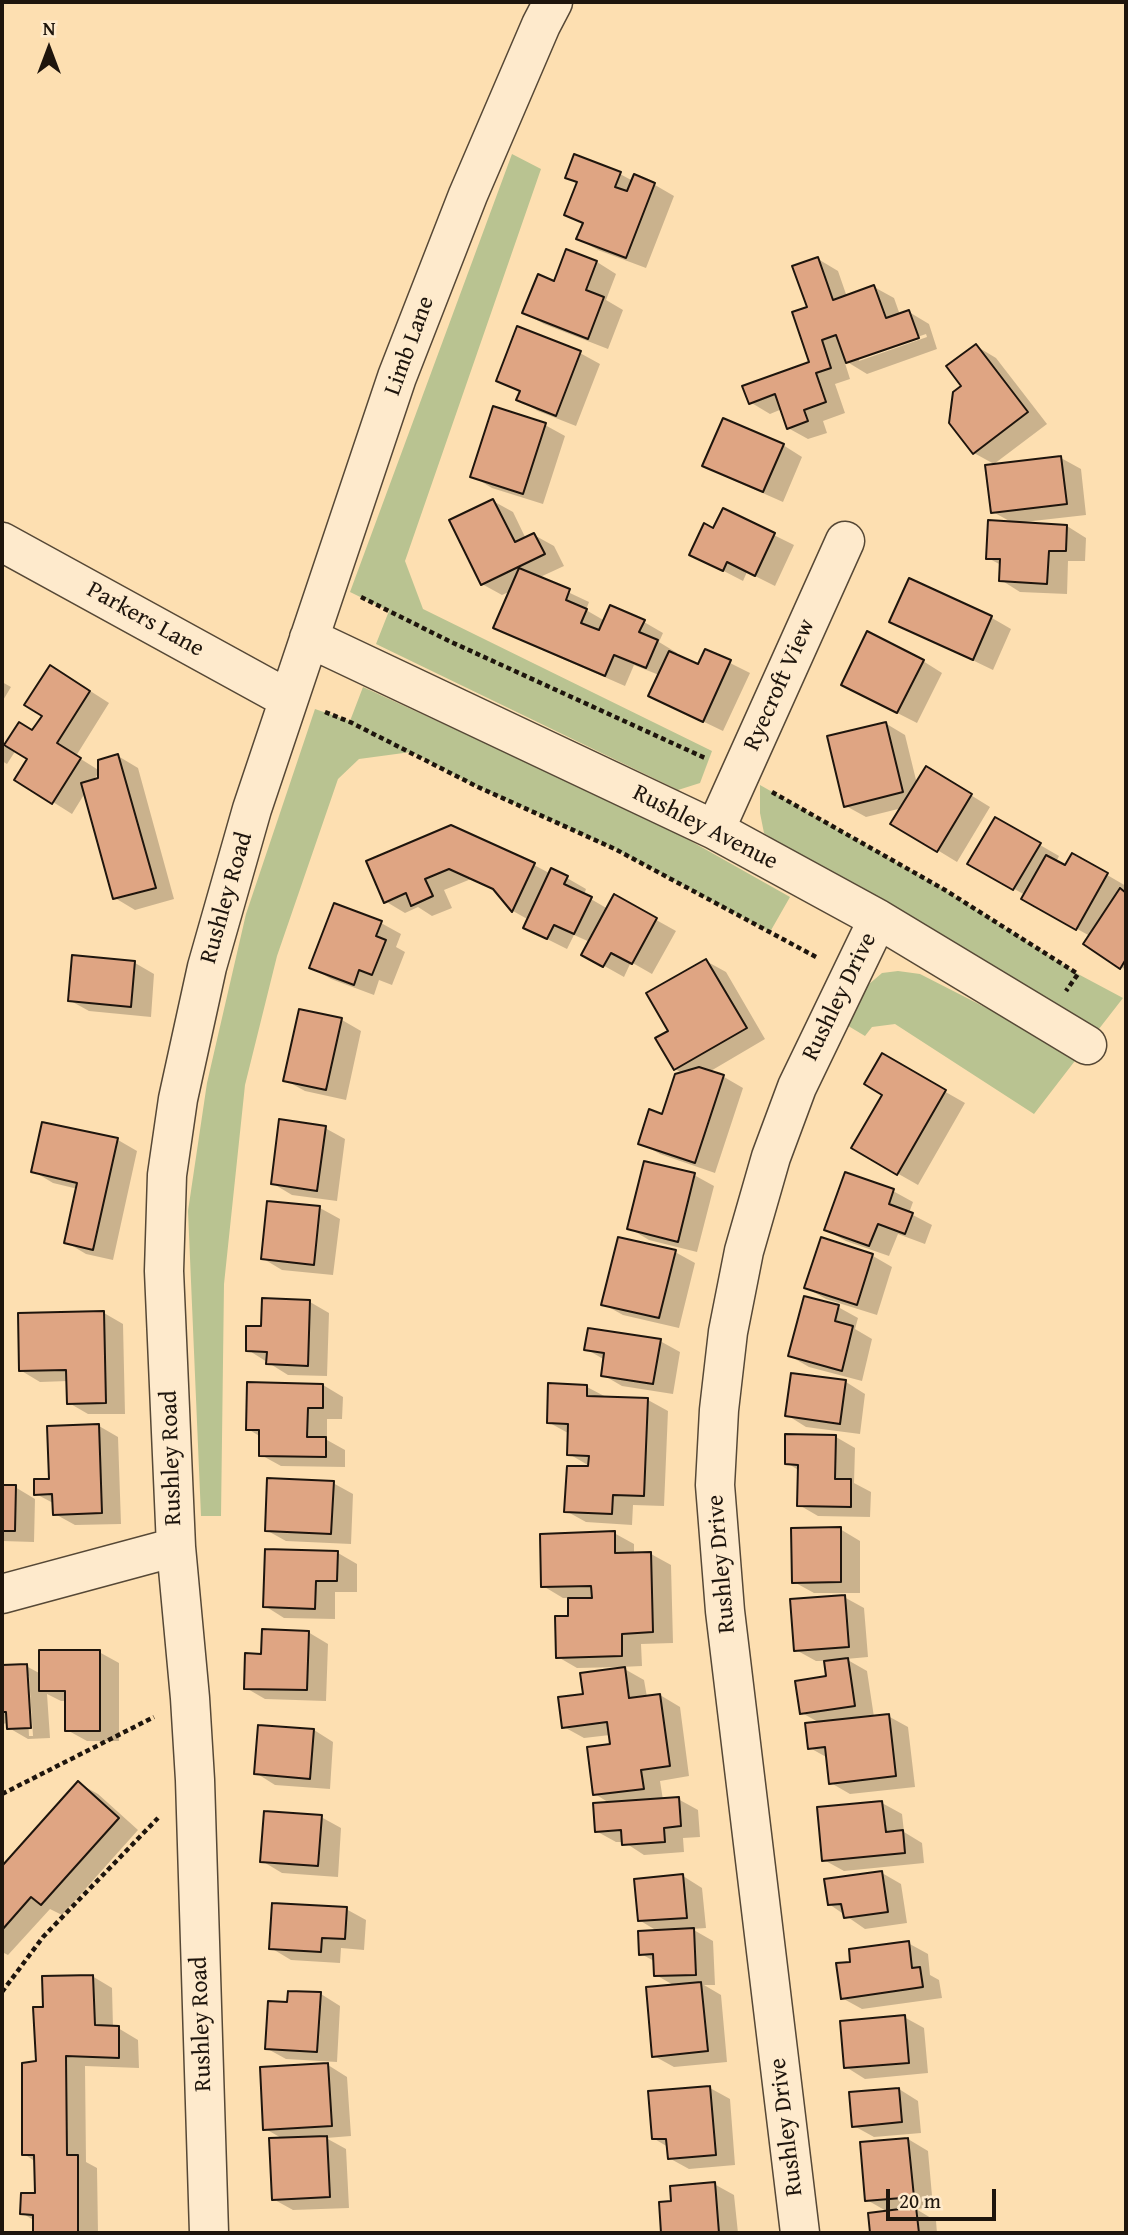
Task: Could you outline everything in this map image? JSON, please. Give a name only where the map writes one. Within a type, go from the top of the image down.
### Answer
[{"type":"street","name":"Limb Lane","points":[[288,699],[397,377],[468,195],[553,2]]},
{"type":"street","name":"Ryecroft View","points":[[715,830],[845,541]]},
{"type":"street","name":"Parkers Lane","points":[[2,542],[288,699]]},
{"type":"street","name":"Rushley Avenue","points":[[309,638],[715,830],[878,919],[1087,1045]]},
{"type":"street","name":"Rushley Road","points":[[209,2233],[195,1780],[176,1547],[164,1271],[167,1175],[178,1100],[206,967],[252,809],[288,699]]},
{"type":"street","name":"Rushley Drive","points":[[800,2233],[725,1611],[715,1485],[719,1410],[728,1332],[744,1251],[771,1157],[797,1087],[878,919]]},
{"type":"street","points":[[2,1594],[176,1547]]},
{"type":"path","points":[[288,699],[350,722],[478,787],[615,849],[849,976]]},
{"type":"path","points":[[2,1794],[190,1699]]},
{"type":"path","points":[[2,1992],[43,1937],[195,1780]]},
{"type":"green space","points":[[512,154],[541,169],[405,561],[423,609],[712,751],[700,783],[678,790],[376,644],[389,611],[350,592]]},
{"type":"green space","points":[[363,687],[657,822],[790,897],[770,932],[615,849],[478,787],[411,752],[359,759],[338,779],[277,956],[245,1085],[224,1284],[221,1516],[201,1516],[188,1211],[207,1083],[246,914],[315,709],[350,721]]},
{"type":"green space","points":[[760,785],[945,890],[1078,974],[1123,998],[1095,1034],[764,833],[760,813]]},
{"type":"green space","points":[[898,971],[920,974],[1081,1053],[1034,1114],[895,1024],[872,1027],[865,1036],[845,1024],[868,985],[882,973]]},
{"type":"building","points":[[574,154],[621,172],[615,187],[627,191],[634,174],[655,183],[626,258],[576,239],[583,223],[564,215],[577,182],[565,178]]},
{"type":"building","points":[[566,249],[597,261],[586,290],[604,297],[588,339],[522,313],[538,274],[554,281]]},
{"type":"building","points":[[818,257],[833,300],[874,285],[886,318],[909,310],[919,338],[846,363],[836,335],[822,340],[831,368],[816,373],[826,402],[804,410],[808,421],[787,429],[775,394],[749,404],[742,386],[809,362],[792,312],[807,307],[792,266]]},
{"type":"building","points":[[517,326],[581,351],[556,416],[516,400],[520,391],[496,381]]},
{"type":"building","points":[[976,344],[1028,412],[973,454],[949,423],[953,392],[961,386],[946,366]]},
{"type":"building","points":[[493,406],[546,423],[523,494],[470,477]]},
{"type":"building","points":[[723,418],[784,444],[763,492],[702,466]]},
{"type":"building","points":[[1061,456],[1067,504],[991,513],[985,465]]},
{"type":"building","points":[[493,499],[515,542],[534,533],[545,554],[481,585],[449,520]]},
{"type":"building","points":[[723,508],[775,533],[755,576],[727,562],[723,571],[689,555],[704,523],[713,528]]},
{"type":"building","points":[[988,520],[1067,525],[1066,551],[1049,551],[1047,584],[999,581],[1000,559],[986,559]]},
{"type":"building","points":[[519,568],[570,589],[566,600],[587,609],[581,623],[599,630],[610,605],[645,620],[639,632],[658,640],[646,668],[614,655],[605,676],[493,628]]},
{"type":"building","points":[[909,578],[992,616],[973,660],[889,622]]},
{"type":"building","points":[[867,631],[924,660],[897,713],[841,685]]},
{"type":"building","points":[[705,649],[731,660],[703,722],[648,696],[669,651],[698,664]]},
{"type":"building","points":[[50,665],[90,691],[57,743],[81,758],[52,804],[14,780],[27,759],[4,745],[19,722],[32,730],[42,716],[24,705]]},
{"type":"building","points":[[886,722],[903,792],[844,807],[827,736]]},
{"type":"building","points":[[118,754],[156,888],[113,899],[81,783],[98,778],[98,760]]},
{"type":"building","points":[[926,766],[972,794],[937,852],[890,824]]},
{"type":"building","points":[[995,817],[1041,843],[1013,890],[967,864]]},
{"type":"building","points":[[451,825],[535,863],[512,912],[493,889],[449,869],[425,879],[433,896],[411,906],[406,893],[384,903],[366,861]]},
{"type":"building","points":[[1072,853],[1108,873],[1076,930],[1021,899],[1046,855],[1065,865]]},
{"type":"building","points":[[551,868],[568,876],[564,884],[592,897],[574,934],[554,925],[547,939],[523,928]]},
{"type":"building","points":[[1120,888],[1126,893],[1126,959],[1120,969],[1083,944]]},
{"type":"building","points":[[614,894],[657,918],[632,964],[611,953],[603,967],[581,955]]},
{"type":"building","points":[[334,903],[382,921],[376,936],[386,940],[372,975],[359,970],[354,985],[309,968]]},
{"type":"building","points":[[72,955],[135,961],[131,1007],[68,1001]]},
{"type":"building","points":[[706,959],[747,1028],[674,1070],[655,1038],[668,1031],[646,993]]},
{"type":"building","points":[[299,1009],[342,1018],[326,1090],[283,1081]]},
{"type":"building","points":[[882,1053],[946,1090],[897,1175],[851,1148],[882,1095],[864,1084]]},
{"type":"building","points":[[699,1067],[724,1075],[695,1163],[638,1144],[649,1109],[662,1114],[675,1074]]},
{"type":"building","points":[[279,1119],[326,1126],[317,1191],[271,1184]]},
{"type":"building","points":[[42,1122],[118,1138],[93,1250],[64,1243],[77,1183],[31,1172]]},
{"type":"building","points":[[644,1161],[695,1173],[678,1242],[627,1229]]},
{"type":"building","points":[[845,1172],[894,1189],[889,1204],[913,1213],[905,1234],[878,1224],[869,1246],[824,1230]]},
{"type":"building","points":[[267,1201],[320,1206],[314,1265],[261,1259]]},
{"type":"building","points":[[618,1237],[676,1250],[659,1318],[601,1305]]},
{"type":"building","points":[[821,1237],[873,1254],[857,1305],[804,1288]]},
{"type":"building","points":[[804,1296],[839,1305],[835,1321],[853,1326],[842,1371],[788,1356]]},
{"type":"building","points":[[262,1298],[310,1300],[308,1366],[266,1364],[267,1352],[246,1351],[246,1326],[261,1326]]},
{"type":"building","points":[[104,1311],[106,1403],[67,1404],[66,1370],[19,1371],[18,1313]]},
{"type":"building","points":[[588,1328],[661,1339],[653,1384],[601,1376],[604,1353],[584,1350]]},
{"type":"building","points":[[791,1373],[846,1380],[840,1424],[785,1416]]},
{"type":"building","points":[[247,1382],[323,1384],[323,1408],[308,1408],[307,1437],[326,1437],[326,1457],[259,1456],[259,1430],[246,1430]]},
{"type":"building","points":[[548,1383],[587,1385],[587,1396],[648,1398],[644,1496],[613,1495],[612,1514],[564,1512],[567,1466],[588,1466],[589,1456],[567,1455],[568,1424],[547,1423]]},
{"type":"building","points":[[99,1424],[102,1513],[53,1515],[52,1494],[34,1495],[34,1479],[49,1479],[47,1426]]},
{"type":"building","points":[[785,1434],[836,1435],[835,1479],[851,1479],[851,1507],[797,1506],[798,1465],[785,1464]]},
{"type":"building","points":[[267,1478],[334,1481],[331,1534],[265,1531]]},
{"type":"building","points":[[2,1485],[16,1485],[15,1531],[2,1531]]},
{"type":"building","points":[[841,1527],[841,1582],[792,1583],[791,1528]]},
{"type":"building","points":[[615,1531],[615,1553],[651,1552],[653,1632],[622,1634],[622,1656],[556,1658],[555,1616],[568,1616],[568,1598],[592,1598],[591,1586],[541,1587],[540,1534]]},
{"type":"building","points":[[265,1549],[338,1551],[337,1581],[316,1581],[315,1609],[263,1607]]},
{"type":"building","points":[[845,1595],[849,1647],[794,1651],[790,1599]]},
{"type":"building","points":[[262,1629],[309,1631],[307,1690],[244,1689],[245,1653],[261,1654]]},
{"type":"building","points":[[39,1650],[100,1650],[100,1731],[65,1731],[65,1691],[39,1691]]},
{"type":"building","points":[[848,1658],[855,1706],[800,1714],[795,1681],[826,1676],[824,1661]]},
{"type":"building","points":[[27,1664],[31,1728],[7,1729],[6,1712],[2,1712],[2,1665]]},
{"type":"building","points":[[625,1667],[629,1698],[660,1694],[670,1766],[641,1770],[644,1789],[593,1795],[587,1747],[610,1744],[607,1722],[562,1728],[558,1697],[583,1694],[580,1673]]},
{"type":"building","points":[[889,1714],[896,1776],[829,1784],[825,1747],[808,1749],[805,1723]]},
{"type":"building","points":[[258,1725],[314,1729],[310,1779],[254,1774]]},
{"type":"building","points":[[78,1781],[119,1818],[41,1905],[31,1897],[2,1930],[2,1866]]},
{"type":"building","points":[[679,1797],[681,1826],[664,1828],[665,1842],[622,1845],[621,1830],[595,1832],[593,1803]]},
{"type":"building","points":[[882,1801],[886,1832],[903,1830],[905,1853],[822,1861],[817,1807]]},
{"type":"building","points":[[264,1811],[322,1815],[318,1866],[260,1862]]},
{"type":"building","points":[[882,1871],[888,1912],[844,1918],[841,1904],[828,1905],[824,1879]]},
{"type":"building","points":[[683,1874],[687,1918],[638,1921],[634,1879]]},
{"type":"building","points":[[272,1903],[347,1907],[345,1939],[322,1938],[321,1952],[269,1949]]},
{"type":"building","points":[[694,1928],[696,1975],[654,1976],[653,1954],[639,1955],[638,1931]]},
{"type":"building","points":[[909,1941],[912,1968],[920,1967],[923,1987],[841,1999],[836,1963],[850,1962],[849,1949]]},
{"type":"building","points":[[93,1975],[95,2025],[119,2026],[119,2058],[66,2056],[67,2155],[78,2155],[78,2233],[33,2233],[33,2215],[20,2214],[21,2193],[35,2193],[34,2155],[22,2155],[22,2063],[36,2061],[33,2007],[43,2007],[42,1976]]},
{"type":"building","points":[[701,1982],[708,2051],[652,2057],[646,1987]]},
{"type":"building","points":[[288,1991],[321,1992],[317,2052],[265,2049],[268,2001],[287,2002]]},
{"type":"building","points":[[905,2015],[909,2063],[844,2068],[840,2021]]},
{"type":"building","points":[[328,2063],[332,2126],[263,2130],[260,2067]]},
{"type":"building","points":[[710,2086],[716,2155],[668,2159],[666,2139],[652,2139],[648,2091]]},
{"type":"building","points":[[899,2088],[902,2122],[852,2127],[849,2092]]},
{"type":"building","points":[[327,2136],[330,2197],[272,2200],[269,2138]]},
{"type":"building","points":[[908,2138],[914,2197],[865,2201],[860,2142]]},
{"type":"building","points":[[715,2182],[719,2233],[661,2233],[659,2202],[671,2201],[670,2186]]},
{"type":"building","points":[[916,2207],[919,2233],[870,2233],[868,2213]]}]
